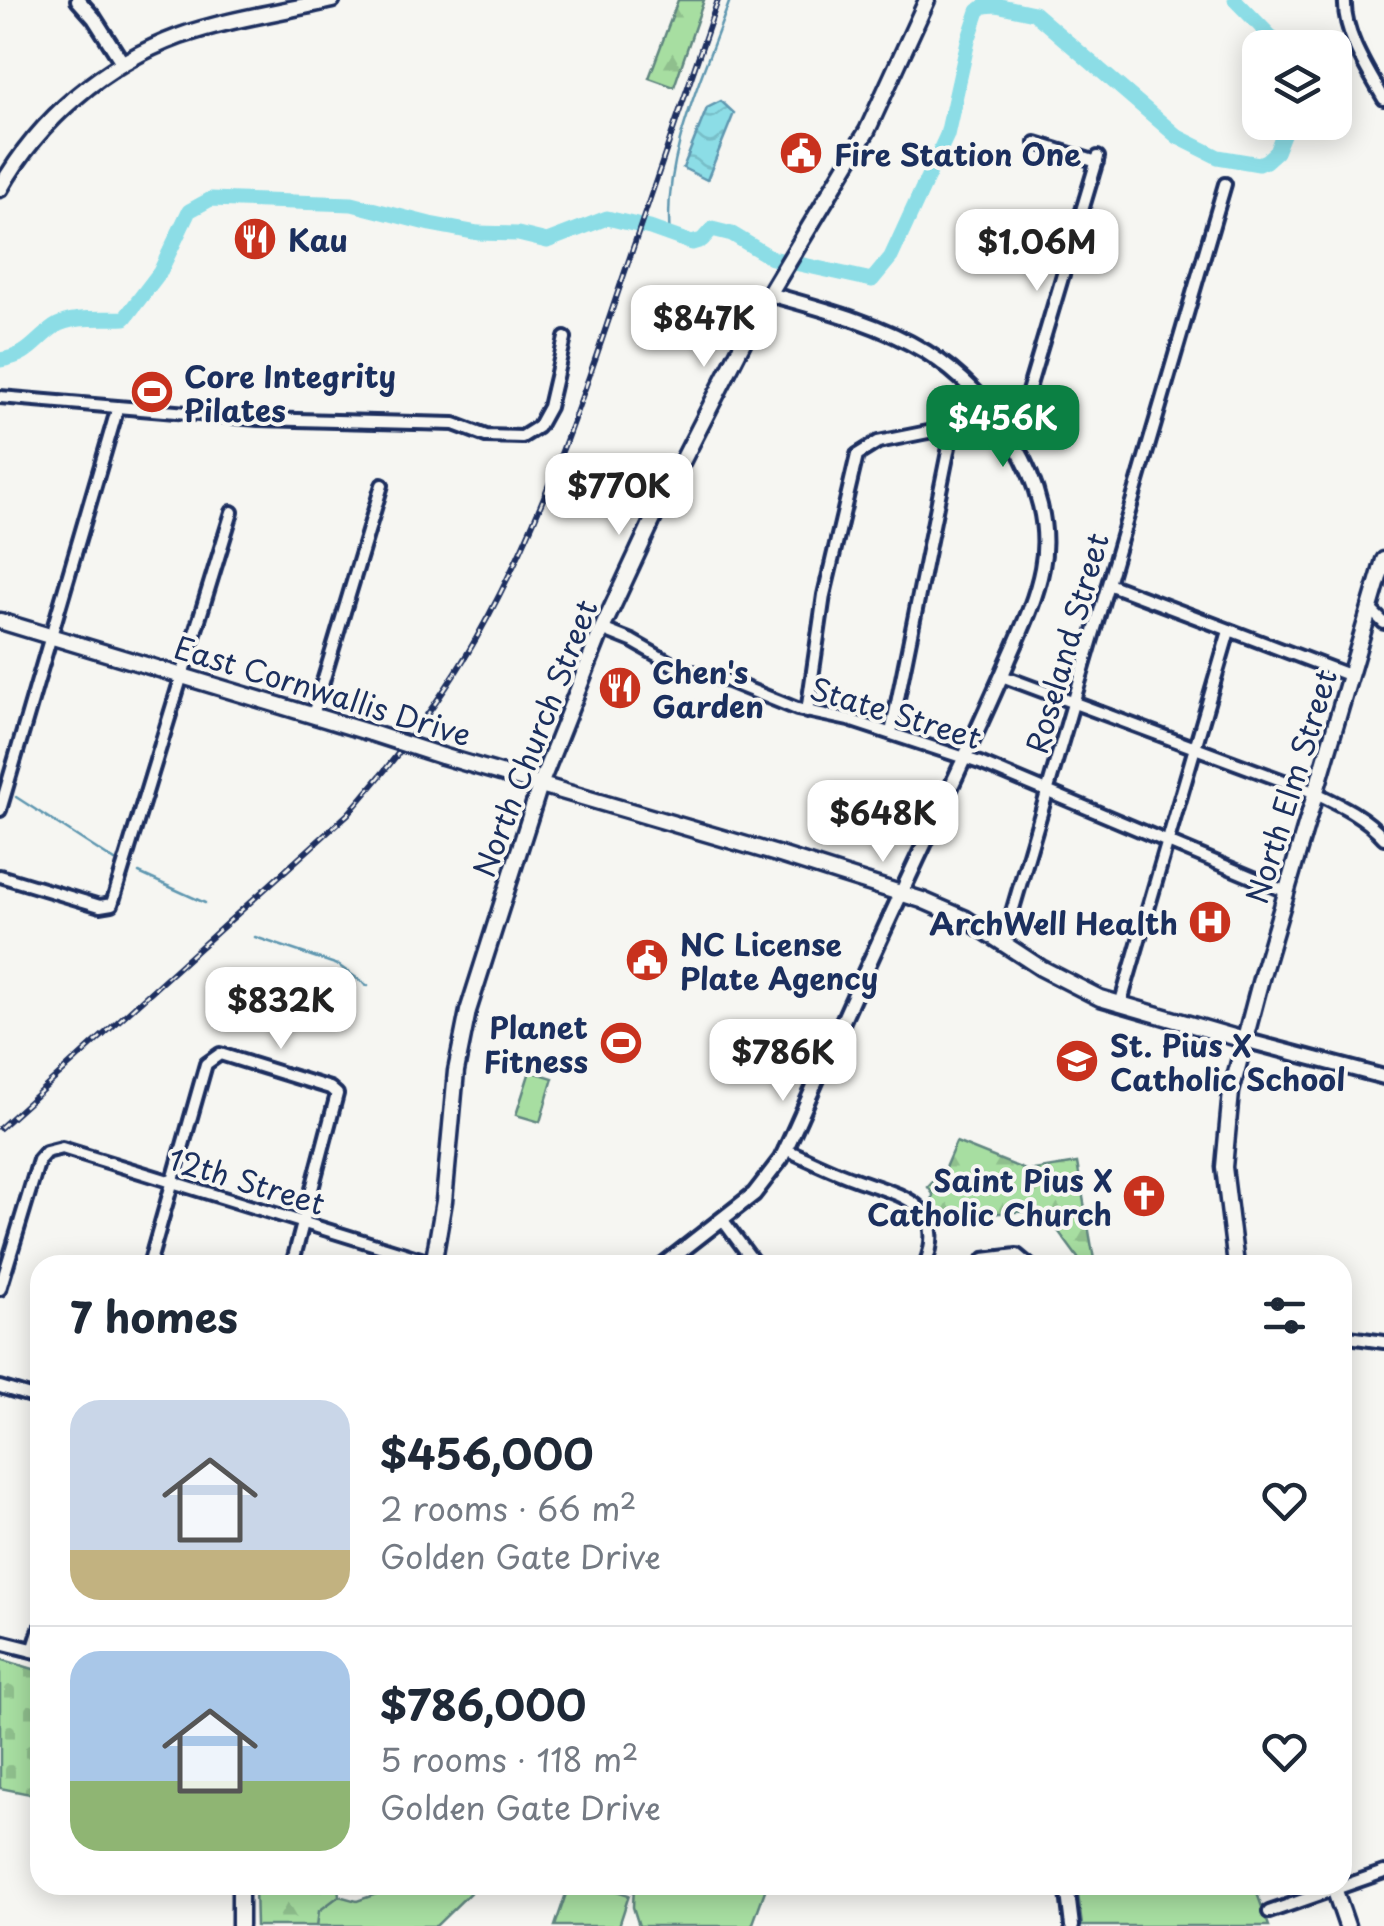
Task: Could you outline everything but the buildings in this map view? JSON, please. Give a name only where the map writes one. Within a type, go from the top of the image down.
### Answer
[{"type":"main road","points":[[0,189],[21,156],[53,119],[78,94],[122,62],[182,36],[280,6],[332,0]]},
{"type":"main road","name":"North Church Street","points":[[435,1255],[456,1071],[468,1011],[540,785],[602,629],[670,484],[779,276],[867,130],[926,0]]},
{"type":"main road","name":"North Elm Street","points":[[1235,1255],[1224,1167],[1231,1092],[1384,560]]},
{"type":"main road","name":"East Cornwallis Drive","points":[[0,621],[901,893],[966,918],[1059,978],[1120,1004],[1244,1040]]},
{"type":"main road","points":[[240,1895],[240,1926]]},
{"type":"main road","points":[[1336,1895],[1347,1926]]},
{"type":"street","points":[[1345,0],[1344,10],[1358,49],[1384,99]]},
{"type":"street","points":[[84,2],[122,62]]},
{"type":"street","points":[[1014,442],[1097,160],[1036,142]]},
{"type":"street","name":"Roseland Street","points":[[1003,943],[1224,184]]},
{"type":"street","points":[[677,1255],[763,1184],[786,1150],[1002,676],[1038,587],[1044,551],[1040,508],[1014,442],[949,370],[899,338],[830,311],[770,294]]},
{"type":"street","points":[[0,398],[258,419],[454,424],[486,436],[522,438],[538,427],[549,407],[564,338]]},
{"type":"street","points":[[0,810],[118,408]]},
{"type":"street","points":[[807,712],[824,595],[856,455],[878,442],[953,427],[988,410]]},
{"type":"street","points":[[891,733],[953,427]]},
{"type":"street","points":[[313,715],[382,485]]},
{"type":"street","points":[[0,876],[100,906],[112,904],[232,512]]},
{"type":"street","points":[[1108,584],[1352,676]]},
{"type":"street","points":[[1370,610],[1384,623]]},
{"type":"street","name":"State Street","points":[[602,629],[632,641],[676,667],[807,712],[966,757],[1287,892]]},
{"type":"street","points":[[1120,1004],[1229,631]]},
{"type":"street","points":[[1002,676],[1316,794],[1350,810],[1384,838]]},
{"type":"street","points":[[1244,1040],[1384,1077]]},
{"type":"street","points":[[152,1255],[206,1064],[220,1054],[330,1088],[337,1094],[295,1255]]},
{"type":"street","name":"12th Street","points":[[0,1289],[40,1160],[46,1152],[62,1148],[405,1255]]},
{"type":"street","points":[[786,1150],[912,1199],[928,1219],[933,1234],[928,1255]]},
{"type":"street","points":[[722,1219],[749,1255]]},
{"type":"street","points":[[1352,1337],[1384,1342]]},
{"type":"street","points":[[0,1388],[30,1397]]},
{"type":"street","points":[[0,1642],[30,1649]]},
{"type":"street","points":[[1352,1882],[1384,1872]]},
{"type":"street","points":[[1068,1895],[1072,1926]]},
{"type":"street","points":[[1269,1912],[1315,1895]]},
{"type":"green space","points":[[678,0],[704,0],[674,87],[649,78]]},
{"type":"green space","points":[[530,1071],[553,1078],[540,1122],[516,1115]]},
{"type":"green space","points":[[956,1142],[1028,1171],[1077,1163],[1093,1255],[1076,1255],[1048,1217],[1030,1211],[958,1216],[932,1208],[933,1194],[928,1187],[944,1170]]},
{"type":"green space","points":[[0,1659],[30,1668],[30,1794],[0,1788]]},
{"type":"green space","points":[[255,1895],[339,1895],[319,1911],[317,1926],[256,1926]]},
{"type":"green space","points":[[374,1895],[468,1895],[436,1926],[317,1926],[318,1911],[339,1896],[357,1901]]},
{"type":"green space","points":[[566,1895],[629,1895],[619,1926],[555,1926]]},
{"type":"green space","points":[[634,1895],[763,1895],[752,1926],[639,1926]]},
{"type":"green space","points":[[1078,1895],[1258,1895],[1269,1926],[1082,1926]]},
{"type":"water","points":[[721,101],[734,113],[707,180],[683,168],[707,108]]},
{"type":"waterway","points":[[670,236],[669,206],[679,146],[730,0]]},
{"type":"waterway","points":[[1235,0],[1264,30]]},
{"type":"waterway","points":[[0,360],[24,352],[61,323],[125,318],[160,272],[189,211],[211,199],[352,204],[430,224],[547,241],[607,218],[692,243],[702,240],[712,229],[732,234],[772,258],[872,280],[891,257],[947,135],[968,41],[978,11],[984,6],[1034,13],[1178,137],[1218,157],[1259,164],[1276,152],[1281,140]]},
{"type":"waterway","points":[[16,797],[115,861]]},
{"type":"waterway","points":[[139,873],[205,903]]},
{"type":"waterway","points":[[255,937],[338,965],[368,986]]},
{"type":"railway","points":[[0,1128],[348,814],[448,684],[499,597],[554,472],[718,0]]},
{"type":"place","name":"Fire Station One","points":[[801,153]]},
{"type":"place","name":"Kau","points":[[255,239]]},
{"type":"place","name":"Core Integrity Pilates","points":[[152,392]]},
{"type":"place","name":"Chen's Garden","points":[[620,688]]},
{"type":"place","name":"ArchWell Health","points":[[1210,922]]},
{"type":"place","name":"NC License Plate Agency","points":[[647,960]]},
{"type":"place","name":"Planet Fitness","points":[[621,1043]]},
{"type":"place","name":"St. Pius X Catholic School","points":[[1077,1061]]},
{"type":"place","name":"Saint Pius X Catholic Church","points":[[1144,1196]]}]
